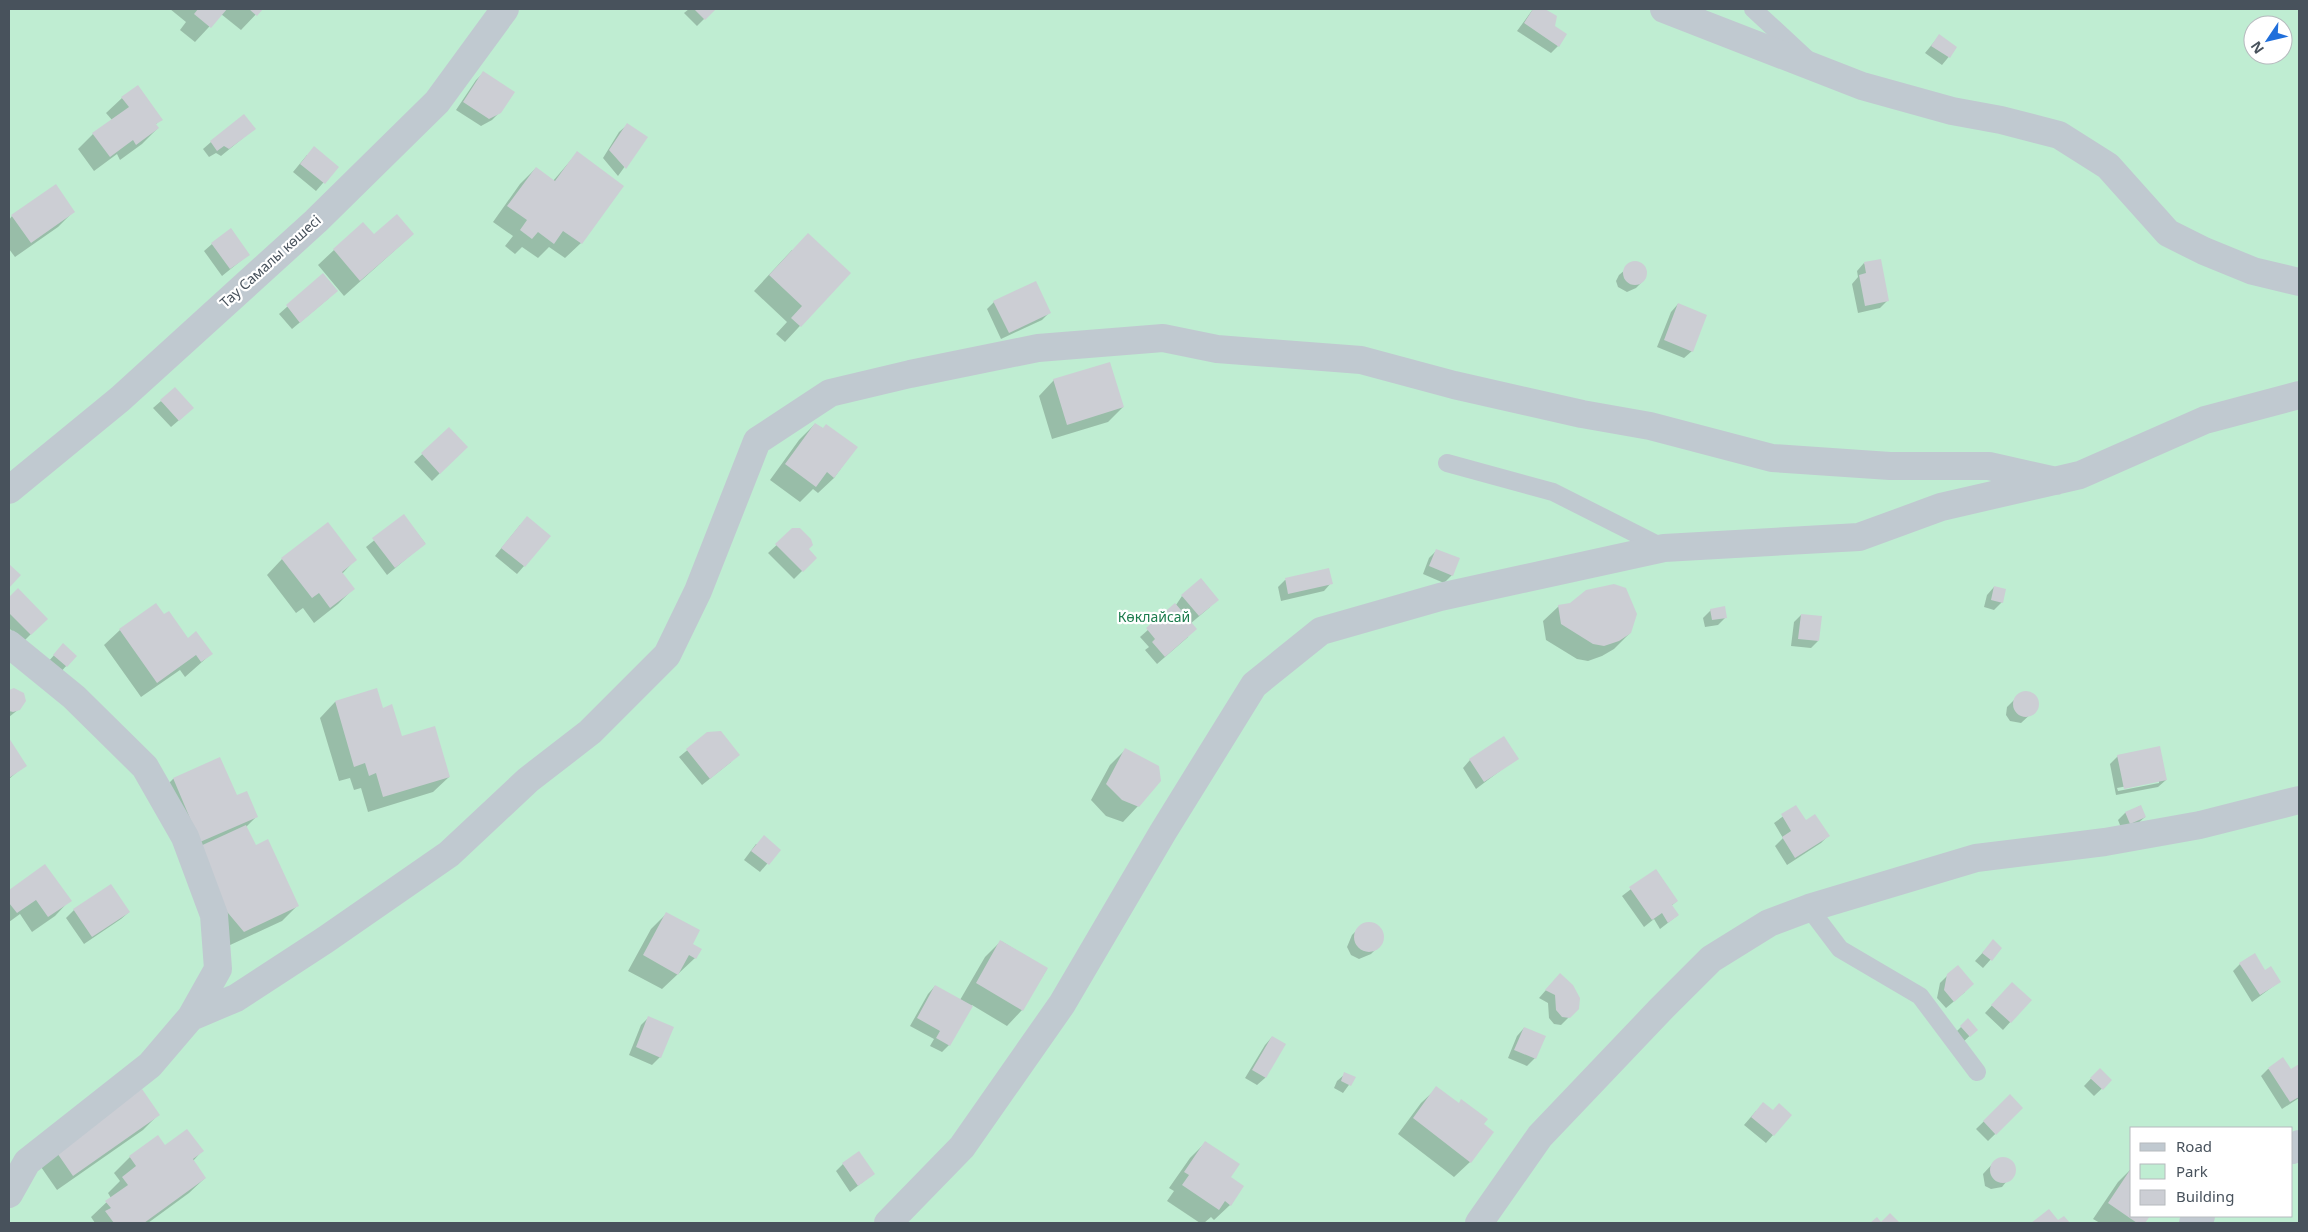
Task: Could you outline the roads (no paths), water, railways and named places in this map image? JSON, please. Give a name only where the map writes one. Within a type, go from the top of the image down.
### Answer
[{"type":"street","name":"Тау Самалы көшесі","points":[[9,490],[120,399],[316,221],[437,102],[505,9]]},
{"type":"street","points":[[1664,9],[1862,86],[1952,111],[2001,120],[2059,135],[2108,166],[2168,233],[2204,251],[2253,271],[2299,282]]},
{"type":"street","points":[[191,1017],[236,998],[325,940],[449,854],[528,780],[590,732],[667,655],[698,591],[757,441],[830,393],[910,374],[1038,348],[1163,338],[1217,349],[1361,360],[1463,387],[1582,414],[1650,426],[1772,458],[1890,466],[1989,466],[2056,481]]},
{"type":"street","points":[[888,1223],[962,1147],[1062,1004],[1163,832],[1254,685],[1321,631],[1440,597],[1664,548],[1859,537],[1941,507],[2080,475],[2205,420],[2299,395]]},
{"type":"street","points":[[9,644],[74,697],[146,767],[186,837],[214,915],[218,969],[191,1017],[150,1065],[27,1162],[9,1194]]},
{"type":"street","points":[[1479,1223],[1540,1136],[1711,959],[1769,923],[1809,908],[1976,858],[2105,842],[2200,825],[2299,800]]},
{"type":"lane","points":[[1753,9],[1814,68]]},
{"type":"lane","points":[[1446,463],[1553,492],[1664,548]]},
{"type":"lane","points":[[1809,908],[1840,949],[1920,996],[1977,1072]]},
{"type":"park label","name":"Көклайсай","points":[[1154,616]]}]
